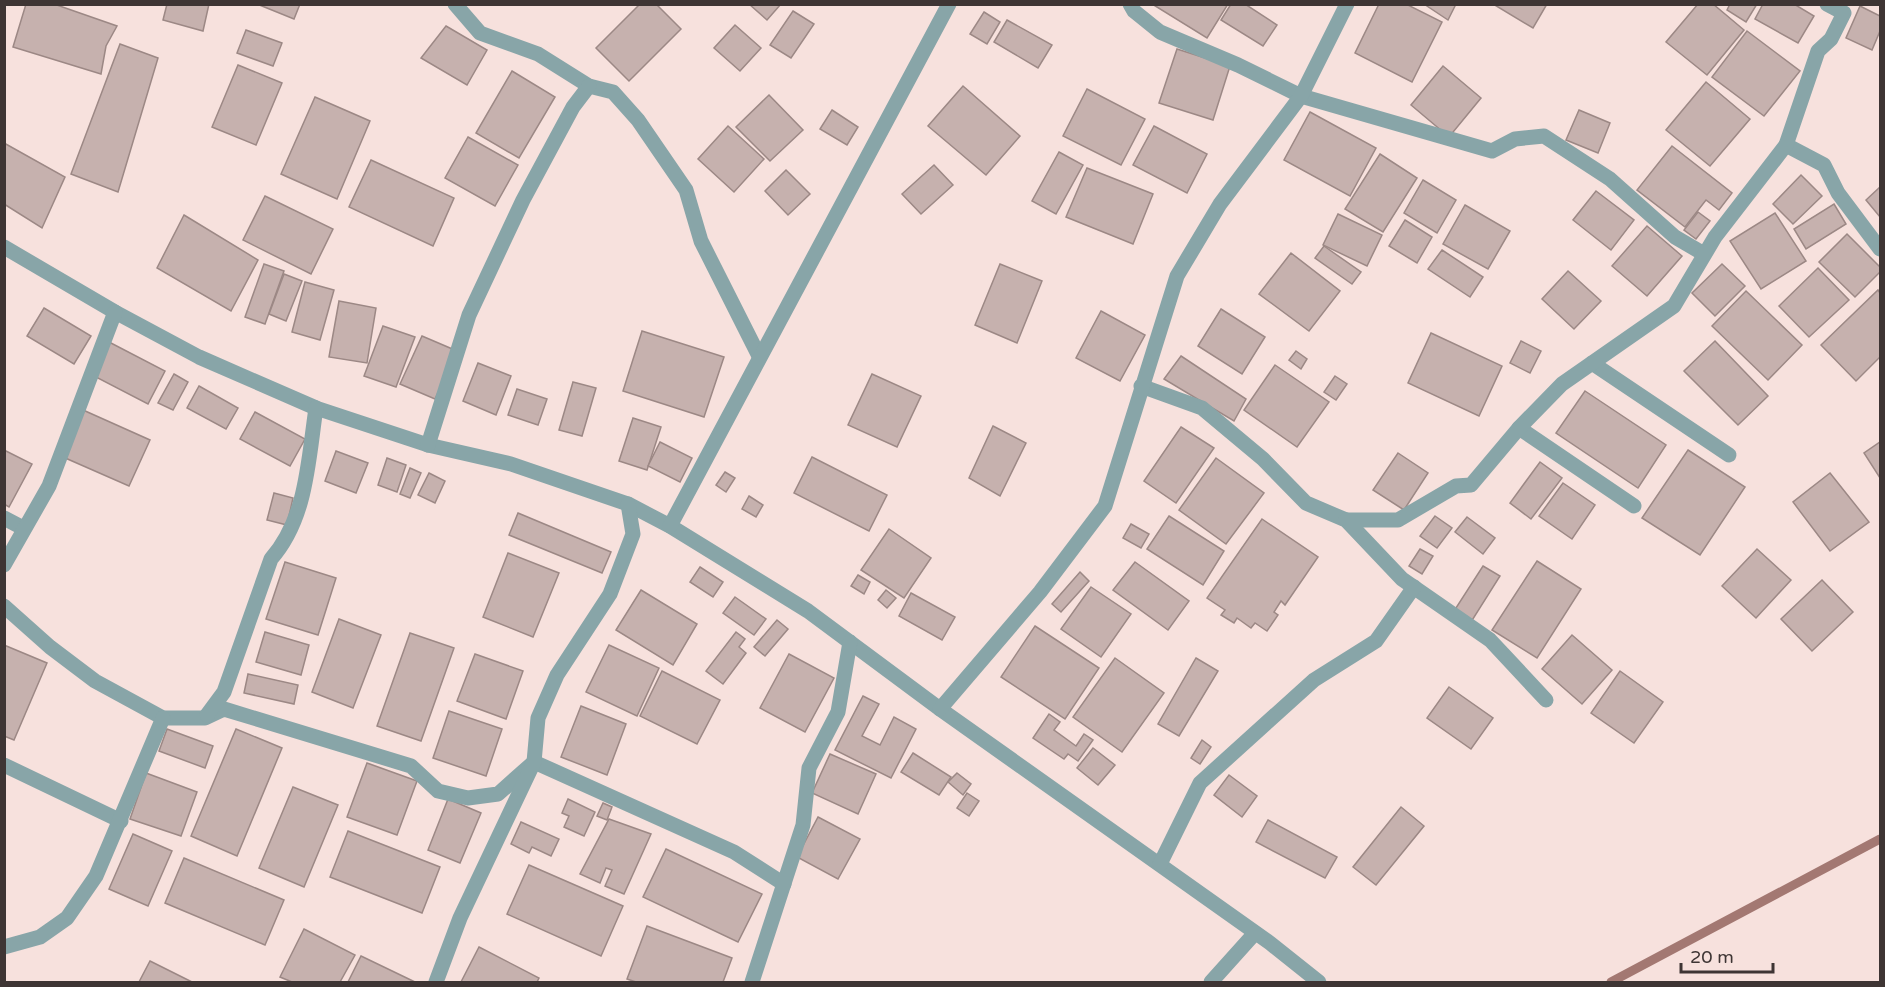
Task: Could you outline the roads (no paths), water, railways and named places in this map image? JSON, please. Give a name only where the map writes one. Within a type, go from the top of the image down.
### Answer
[{"type":"street","points":[[455,4],[480,33],[538,54],[589,86],[613,92],[638,120],[686,190],[701,241],[759,356]]},
{"type":"street","points":[[670,526],[949,4]]},
{"type":"street","points":[[1130,4],[1134,11],[1160,32],[1238,65],[1301,96],[1492,151],[1515,139],[1544,136],[1610,179],[1675,237],[1704,254]]},
{"type":"street","points":[[940,709],[1040,592],[1106,506],[1177,276],[1220,204],[1301,96],[1347,4]]},
{"type":"street","points":[[1142,386],[1202,408],[1263,459],[1306,503],[1346,520],[1398,520],[1456,486],[1471,485],[1519,428],[1562,384],[1674,306],[1704,254],[1786,145],[1818,51],[1831,39],[1844,13],[1827,4]]},
{"type":"street","points":[[428,445],[469,315],[523,200],[573,107],[589,86]]},
{"type":"street","points":[[1786,145],[1824,165],[1838,193],[1881,249]]},
{"type":"street","points":[[4,247],[115,312],[200,357],[316,408],[428,445],[511,464],[628,504],[670,526],[808,611],[940,709],[1160,864],[1319,982]]},
{"type":"street","points":[[4,565],[23,528],[49,486],[115,312]]},
{"type":"street","points":[[1592,363],[1729,455]]},
{"type":"street","points":[[205,718],[224,693],[271,560],[285,543],[301,507],[316,408]]},
{"type":"street","points":[[1519,428],[1634,506]]},
{"type":"street","points":[[436,982],[460,918],[534,762],[538,718],[557,675],[610,594],[633,534],[628,504]]},
{"type":"street","points":[[4,518],[23,528]]},
{"type":"street","points":[[1346,520],[1402,579],[1490,640],[1546,700]]},
{"type":"street","points":[[1160,864],[1200,783],[1314,680],[1376,641],[1414,588]]},
{"type":"street","points":[[4,606],[50,647],[95,681],[163,718],[205,718],[224,709],[411,765],[438,791],[468,798],[498,794],[534,762]]},
{"type":"street","points":[[752,982],[803,825],[809,768],[838,712],[850,642]]},
{"type":"street","points":[[4,947],[40,937],[67,918],[96,876],[163,718]]},
{"type":"street","points":[[534,762],[734,852],[784,884]]},
{"type":"street","points":[[4,765],[121,821]]},
{"type":"street","points":[[1211,982],[1255,933]]},
{"type":"waterway","points":[[1611,982],[1880,839]]}]
